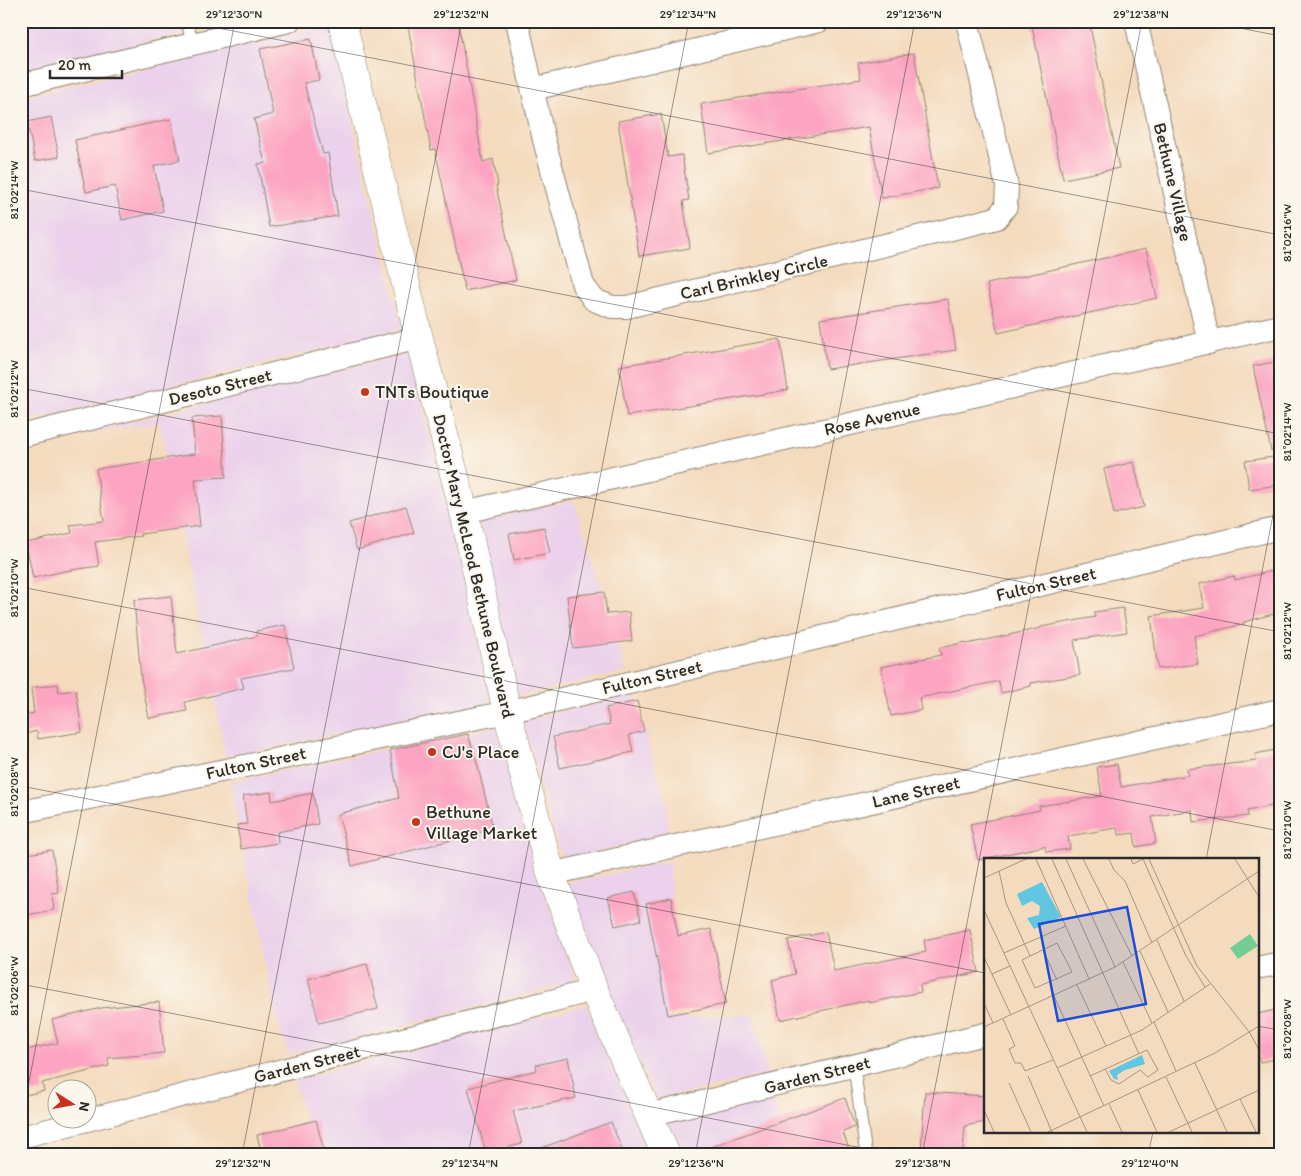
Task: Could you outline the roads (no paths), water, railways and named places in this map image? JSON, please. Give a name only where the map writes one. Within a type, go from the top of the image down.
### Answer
[{"type":"street","points":[[21,85],[289,21]]},
{"type":"street","name":"Doctor Mary McLeod Bethune Boulevard","points":[[342,21],[419,338],[464,512],[507,712],[551,874],[594,990],[666,1155]]},
{"type":"street","name":"Carl Brinkley Circle","points":[[517,21],[544,140],[583,285],[594,300],[612,307],[627,307],[997,218],[1006,206],[1007,186],[967,21]]},
{"type":"street","points":[[533,89],[818,21]]},
{"type":"street","name":"Bethune Village","points":[[1136,21],[1209,343]]},
{"type":"street","name":"Rose Avenue","points":[[464,512],[1280,326]]},
{"type":"street","name":"Desoto Street","points":[[21,436],[419,338]]},
{"type":"street","name":"Fulton Street","points":[[21,812],[507,712],[1280,528]]},
{"type":"street","name":"Lane Street","points":[[551,874],[1280,710]]},
{"type":"street","points":[[1258,968],[1280,963]]},
{"type":"street","name":"Garden Street","points":[[21,1137],[594,990]]},
{"type":"street","name":"Garden Street","points":[[649,1115],[984,1034]]},
{"type":"lane","points":[[187,21],[192,44]]},
{"type":"lane","points":[[854,1066],[866,1155]]},
{"type":"water","points":[[1271,21],[1280,21],[1280,64]]},
{"type":"place","name":"TNTs Boutique","points":[[365,392]]},
{"type":"place","name":"CJ's Place","points":[[432,752]]},
{"type":"place","name":"Bethune Village Market","points":[[416,822]]}]
